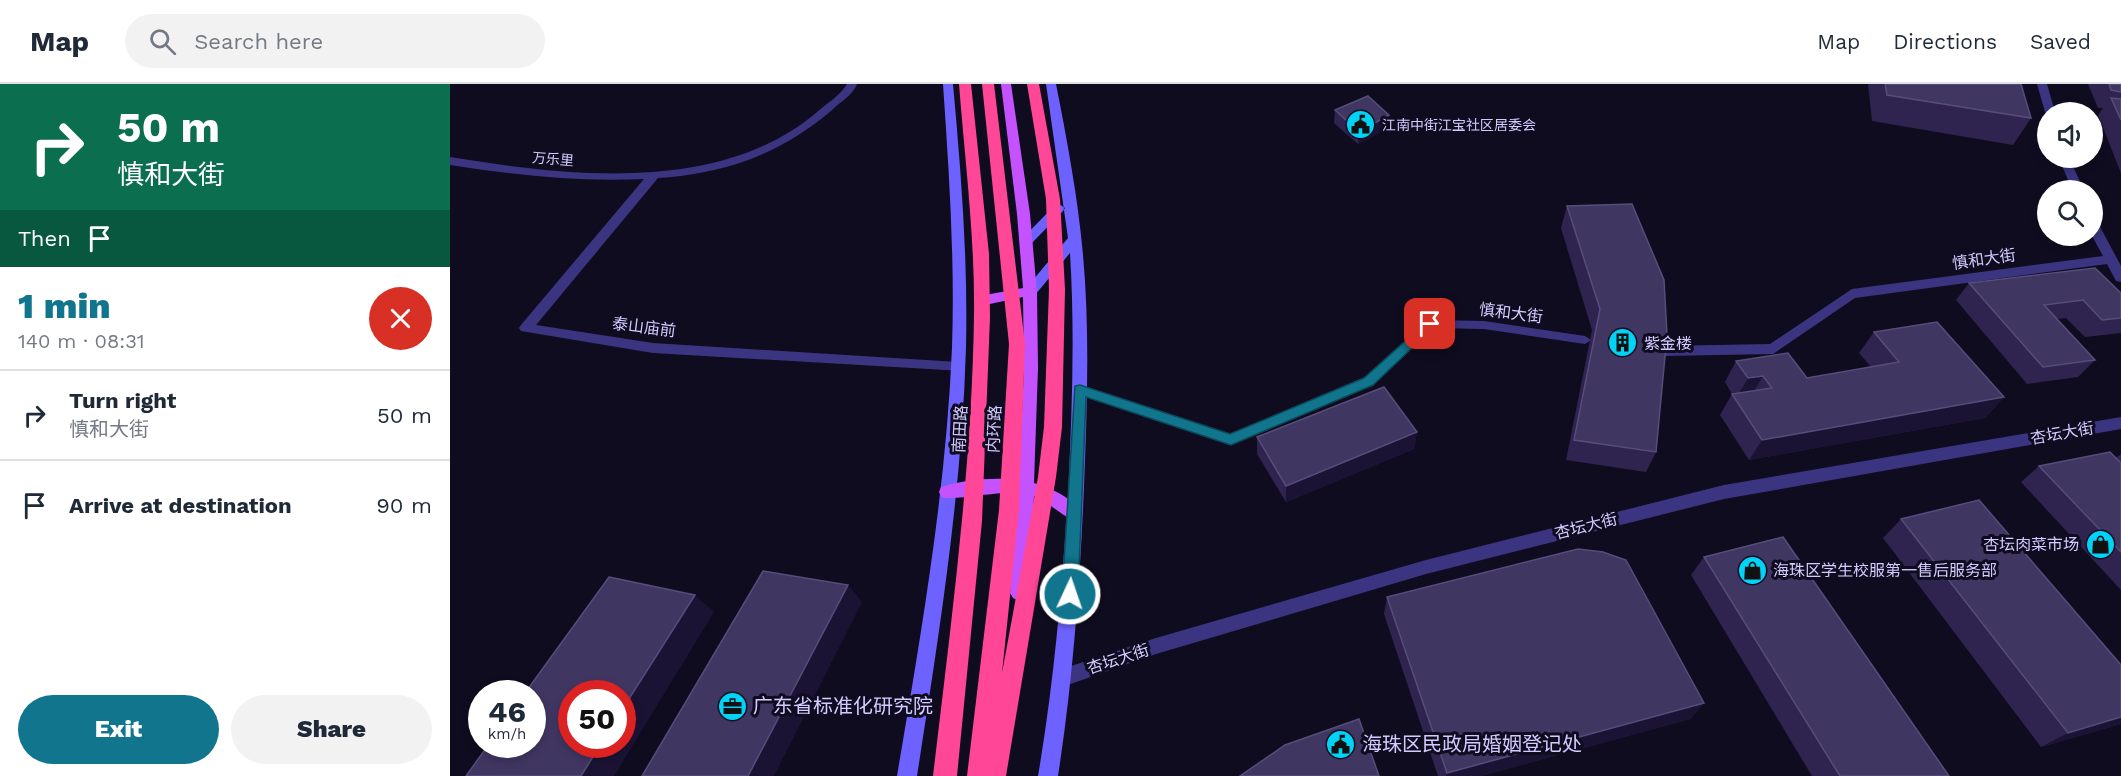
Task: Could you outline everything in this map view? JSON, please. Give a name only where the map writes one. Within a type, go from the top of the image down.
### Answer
[{"type":"highway","name":"内环路","points":[[946,776],[971,532],[982,317],[981,254],[967,84]]},
{"type":"highway","name":"内环路","points":[[979,776],[1009,510],[1017,344],[988,84]]},
{"type":"highway","points":[[994,776],[1047,477],[1053,427],[1057,290],[1053,199],[1033,84]]},
{"type":"main road","points":[[907,776],[946,492],[958,367],[960,288],[948,84]]},
{"type":"main road","name":"南田路","points":[[946,776],[957,699],[976,487],[985,300],[967,84]]},
{"type":"main road","points":[[1006,84],[1026,243],[1030,292],[1031,365],[1026,487],[1006,776]]},
{"type":"main road","points":[[1048,776],[1062,678],[1074,515],[1080,390],[1079,303],[1075,238],[1071,196],[1051,84]]},
{"type":"main road","points":[[955,189],[981,234]]},
{"type":"main road","points":[[1026,243],[1071,196]]},
{"type":"main road","points":[[985,300],[1030,292],[1075,238]]},
{"type":"main road","points":[[946,492],[976,487],[1026,487],[1054,496],[1074,515]]},
{"type":"street","name":"万乐里","points":[[450,160],[501,170],[603,179],[730,163],[783,142],[850,89],[852,84]]},
{"type":"street","points":[[2042,84],[2047,102]]},
{"type":"street","name":"泰山庙前","points":[[655,174],[526,328],[653,348],[958,367]]},
{"type":"street","points":[[2103,245],[2121,278]]},
{"type":"street","name":"慎和大街","points":[[1664,351],[1773,349],[1851,294],[2110,259]]},
{"type":"street","name":"杏坛大街","points":[[1062,678],[1156,646],[1426,567],[1724,492],[2121,423]]},
{"type":"lane","name":"慎和大街","points":[[1080,390],[1231,440],[1369,382],[1430,324],[1484,325],[1586,340]]},
{"type":"building","points":[[1885,84],[2021,84],[2031,118],[1887,95]]},
{"type":"building","points":[[2109,84],[2121,84],[2121,92],[2111,90]]},
{"type":"building","points":[[1368,96],[1389,115],[1359,132],[1335,110]]},
{"type":"building","points":[[2111,98],[2121,99],[2121,120]]},
{"type":"building","name":"紫金楼","points":[[1632,204],[1664,280],[1667,335],[1656,452],[1574,440],[1600,309],[1567,206]]},
{"type":"building","points":[[2095,268],[2121,293],[2121,318],[2102,320],[2083,300],[2044,305],[2095,360],[2043,367],[1969,283]]},
{"type":"building","points":[[1937,322],[2004,397],[1762,440],[1732,394],[1772,388],[1763,376],[1748,378],[1736,361],[1788,353],[1807,378],[1899,362],[1874,332]]},
{"type":"building","points":[[1384,387],[1417,432],[1286,486],[1257,437]]},
{"type":"building","points":[[2110,452],[2121,463],[2121,552],[2039,466]]},
{"type":"building","points":[[1979,500],[2121,665],[2121,717],[2068,733],[1901,519]]},
{"type":"building","points":[[1783,537],[1949,776],[1840,776],[1704,557]]},
{"type":"building","points":[[1578,549],[1603,552],[1626,560],[1704,703],[1447,773],[1387,597]]},
{"type":"building","points":[[763,571],[848,585],[748,776],[642,776]]},
{"type":"building","points":[[609,577],[695,595],[636,688],[636,680],[558,680],[558,758],[592,758],[581,776],[466,776],[479,758],[546,758],[546,680],[534,680]]},
{"type":"building","name":"海珠区民政局婚姻登记处","points":[[1359,719],[1379,776],[1240,776],[1285,745]]},
{"type":"place","name":"江南中街江宝社区居委会","points":[[1361,125]]},
{"type":"place","name":"紫金楼","points":[[1623,343]]},
{"type":"place","name":"杏坛肉菜市场","points":[[2100,544]]},
{"type":"place","name":"海珠区学生校服第一售后服务部","points":[[1752,570]]},
{"type":"place","name":"广东省标准化研究院","points":[[732,706]]},
{"type":"place","name":"海珠区民政局婚姻登记处","points":[[1341,744]]},
{"type":"route","points":[[1070,594],[1080,390],[1231,440],[1369,382],[1430,324]]}]
